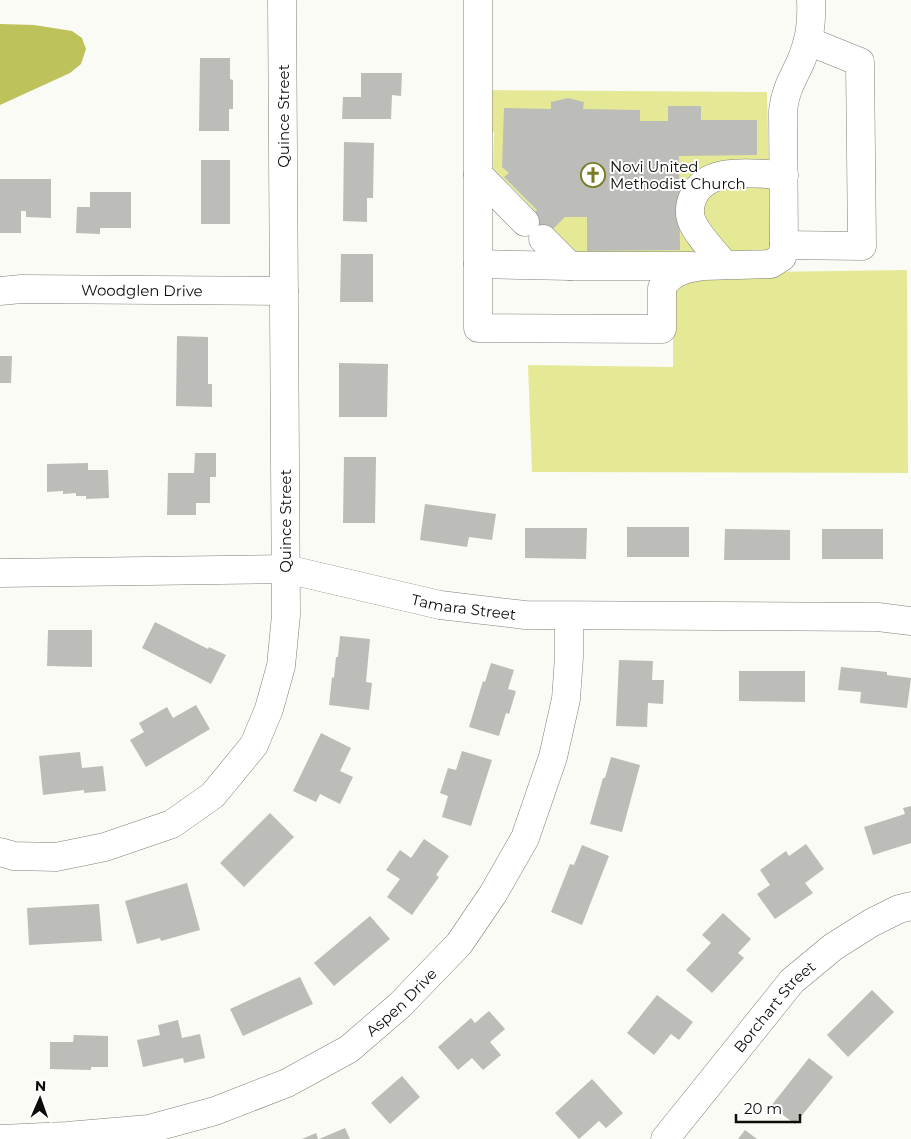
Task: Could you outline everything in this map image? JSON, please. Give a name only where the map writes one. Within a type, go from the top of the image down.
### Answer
[{"type":"street","name":"Quince Street","points":[[0,852],[14,856],[56,857],[105,847],[172,824],[213,795],[254,745],[270,709],[281,666],[286,614],[282,0]]},
{"type":"street","points":[[478,0],[478,328],[662,329],[662,288],[665,282],[674,274],[686,269],[714,266]]},
{"type":"street","points":[[478,264],[714,266],[771,264],[782,257],[784,245],[784,97],[808,41],[812,23],[811,0]]},
{"type":"street","points":[[784,245],[862,246],[860,62],[808,41]]},
{"type":"street","points":[[478,174],[570,266]]},
{"type":"street","points":[[714,266],[691,218],[690,204],[696,191],[704,182],[715,177],[731,174],[784,175]]},
{"type":"street","name":"Woodglen Drive","points":[[0,291],[21,289],[284,291]]},
{"type":"street","name":"Tamara Street","points":[[10,572],[286,570],[440,605],[525,615],[878,617],[911,621]]},
{"type":"street","name":"Aspen Drive","points":[[0,1139],[149,1134],[287,1083],[348,1049],[400,1005],[459,944],[493,894],[525,838],[553,757],[566,699],[569,616]]},
{"type":"street","name":"Borchart Street","points":[[665,1139],[792,981],[833,947],[871,923],[899,909],[911,906]]},
{"type":"shaded area","points":[[0,24],[34,25],[72,31],[82,38],[86,49],[81,64],[70,73],[0,105]]},
{"type":"shaded area","points":[[486,90],[767,92],[771,252],[575,252],[493,168],[494,132],[485,131]]},
{"type":"shaded area","points":[[907,270],[908,473],[532,472],[528,365],[673,367],[673,299],[677,288],[685,282],[769,272]]},
{"type":"building","points":[[200,58],[230,58],[230,79],[233,80],[233,109],[229,109],[229,131],[199,131]]},
{"type":"building","points":[[361,73],[402,73],[401,96],[392,95],[391,119],[342,119],[343,97],[361,97]]},
{"type":"building","name":"Novi United Methodist Church","points":[[568,98],[584,102],[583,109],[640,110],[640,121],[668,121],[668,106],[701,106],[701,120],[757,120],[757,155],[679,156],[680,250],[587,251],[587,217],[565,217],[538,244],[521,226],[537,210],[504,177],[509,173],[502,167],[504,108],[551,109],[551,102]]},
{"type":"building","points":[[344,142],[374,143],[373,198],[367,198],[367,222],[343,221]]},
{"type":"building","points":[[201,160],[230,160],[230,224],[201,224]]},
{"type":"building","points":[[0,179],[51,179],[51,218],[26,217],[26,211],[21,211],[21,233],[0,233]]},
{"type":"building","points":[[90,192],[131,192],[131,228],[100,228],[100,234],[76,233],[77,207],[90,207]]},
{"type":"building","points":[[341,254],[373,254],[373,302],[340,302]]},
{"type":"building","points":[[177,336],[208,337],[208,384],[212,384],[212,407],[176,406]]},
{"type":"building","points":[[0,356],[12,356],[11,383],[0,383]]},
{"type":"building","points":[[339,363],[388,364],[387,417],[339,417]]},
{"type":"building","points":[[195,453],[216,453],[216,477],[210,477],[210,503],[196,503],[196,515],[167,515],[168,473],[194,473]]},
{"type":"building","points":[[344,457],[376,457],[375,523],[343,523]]},
{"type":"building","points":[[88,463],[88,470],[108,470],[109,498],[86,499],[86,496],[76,496],[76,493],[63,494],[63,491],[47,492],[47,464]]},
{"type":"building","points":[[425,504],[496,514],[492,540],[469,537],[467,547],[420,540]]},
{"type":"building","points":[[627,527],[689,527],[689,557],[627,557]]},
{"type":"building","points":[[525,528],[587,528],[586,559],[525,558]]},
{"type":"building","points":[[725,529],[790,530],[790,560],[724,560]]},
{"type":"building","points":[[822,529],[883,529],[883,559],[822,559]]},
{"type":"building","points":[[155,622],[208,649],[209,647],[226,655],[211,684],[142,648]]},
{"type":"building","points":[[48,630],[92,630],[92,667],[47,666]]},
{"type":"building","points":[[340,636],[370,639],[366,682],[372,683],[369,710],[329,705]]},
{"type":"building","points":[[619,660],[653,661],[652,680],[664,680],[663,704],[648,703],[647,727],[616,726]]},
{"type":"building","points":[[491,663],[514,670],[508,689],[516,691],[509,714],[506,713],[499,736],[469,727],[483,681],[485,682]]},
{"type":"building","points":[[841,667],[887,672],[887,675],[911,678],[907,708],[860,703],[861,692],[838,690]]},
{"type":"building","points":[[739,671],[805,671],[805,702],[739,701]]},
{"type":"building","points":[[196,705],[210,729],[146,767],[130,740],[144,732],[139,723],[167,707],[173,718]]},
{"type":"building","points":[[321,733],[351,748],[340,771],[353,777],[340,804],[320,794],[316,802],[293,791]]},
{"type":"building","points":[[462,751],[492,760],[471,826],[442,817],[448,796],[440,793],[448,768],[456,770]]},
{"type":"building","points":[[80,752],[82,768],[103,766],[106,791],[84,793],[84,790],[43,795],[39,756]]},
{"type":"building","points":[[611,757],[640,765],[622,832],[590,824]]},
{"type":"building","points":[[911,806],[911,843],[873,855],[864,827],[905,814],[903,808]]},
{"type":"building","points":[[270,813],[294,837],[244,887],[220,863]]},
{"type":"building","points":[[424,839],[449,856],[436,875],[439,877],[412,915],[387,897],[400,879],[386,870],[400,850],[411,858]]},
{"type":"building","points":[[806,844],[824,869],[805,883],[813,893],[775,919],[757,894],[770,885],[760,870],[786,851],[789,856]]},
{"type":"building","points":[[582,845],[609,856],[582,925],[551,912],[570,864],[574,865]]},
{"type":"building","points":[[187,883],[200,930],[161,941],[160,938],[137,944],[125,901]]},
{"type":"building","points":[[99,904],[102,941],[29,945],[27,908]]},
{"type":"building","points":[[723,913],[751,939],[738,953],[744,958],[712,993],[686,970],[711,943],[702,935]]},
{"type":"building","points":[[370,916],[390,939],[334,986],[314,963]]},
{"type":"building","points":[[300,977],[313,1004],[243,1036],[230,1009]]},
{"type":"building","points":[[872,990],[894,1012],[848,1057],[827,1035]]},
{"type":"building","points":[[657,995],[693,1022],[679,1040],[671,1034],[654,1055],[627,1033]]},
{"type":"building","points":[[489,1011],[505,1029],[490,1042],[501,1055],[483,1070],[472,1058],[458,1070],[438,1047],[471,1018],[475,1023]]},
{"type":"building","points":[[178,1020],[182,1038],[200,1034],[205,1058],[184,1063],[183,1058],[143,1067],[137,1040],[160,1035],[158,1025]]},
{"type":"building","points":[[74,1035],[108,1036],[108,1067],[91,1067],[91,1070],[50,1069],[50,1042],[73,1042]]},
{"type":"building","points":[[809,1058],[833,1077],[795,1124],[771,1106]]},
{"type":"building","points":[[402,1076],[420,1097],[390,1124],[371,1103]]},
{"type":"building","points":[[592,1079],[623,1113],[606,1128],[599,1121],[579,1139],[555,1113]]},
{"type":"building","points":[[345,1128],[350,1139],[319,1139]]},
{"type":"building","points":[[745,1130],[757,1139],[738,1139]]},
{"type":"building","points":[[316,1133],[318,1139],[302,1139]]},
{"type":"place","name":"Novi United Methodist Church","points":[[593,175]]}]
